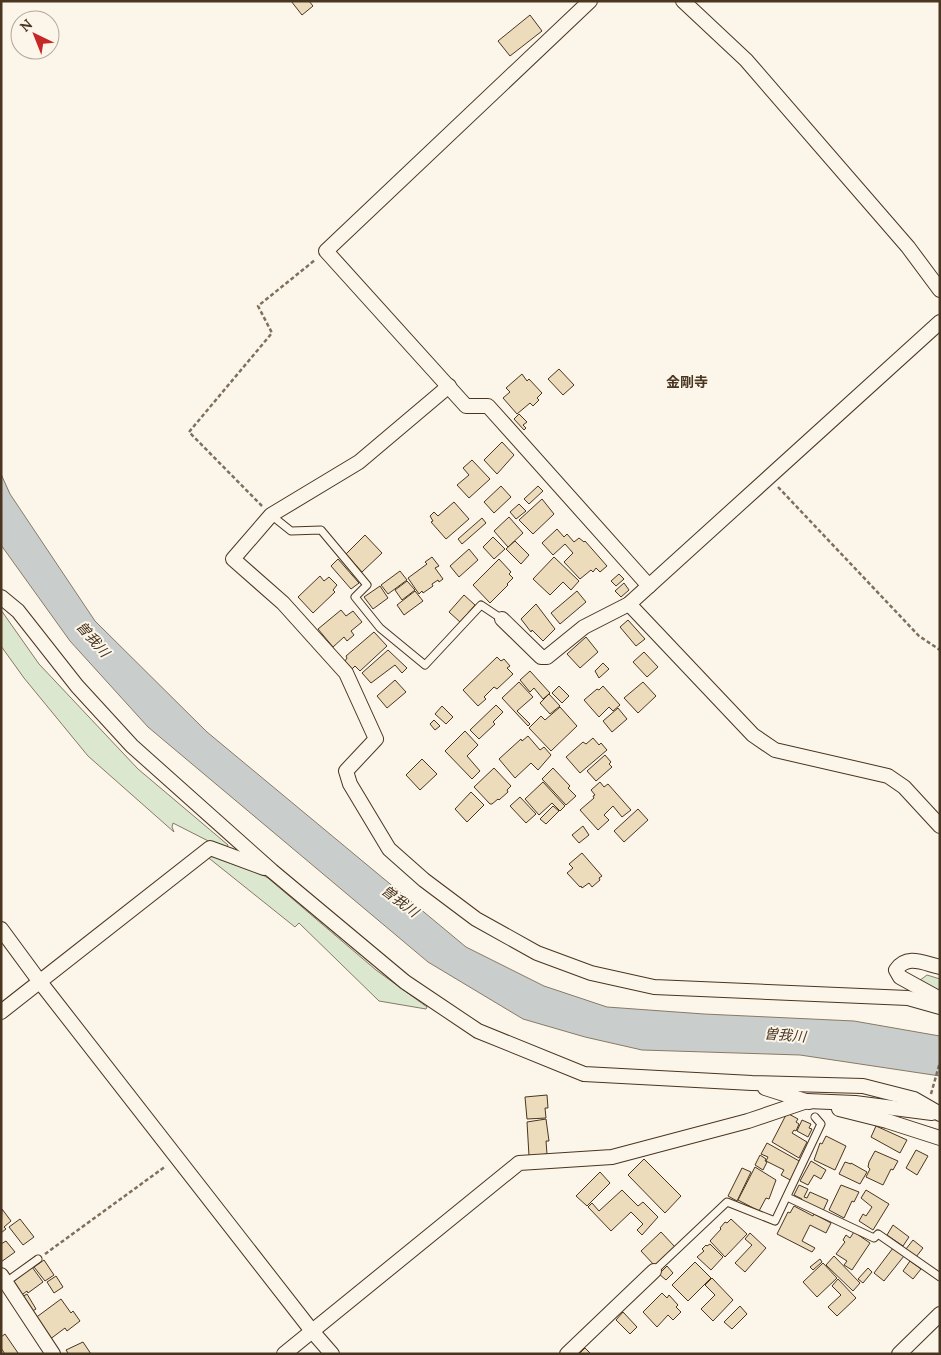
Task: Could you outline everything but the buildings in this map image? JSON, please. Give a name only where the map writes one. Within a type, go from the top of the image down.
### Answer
[{"type":"street","points":[[590,1],[326,251],[466,406],[488,406],[649,586]]},
{"type":"street","points":[[683,1],[746,60],[908,247],[940,290]]},
{"type":"street","points":[[502,619],[541,656],[547,658],[584,627],[629,604],[940,322]]},
{"type":"street","points":[[449,386],[359,462],[271,515],[233,559],[283,603],[346,673],[376,740],[346,771],[350,784],[389,849],[424,880],[476,919],[537,953],[590,973],[654,986],[908,998],[940,1007]]},
{"type":"street","points":[[1,596],[18,611],[77,686],[132,746],[272,871],[405,982],[478,1032],[584,1074],[752,1083],[862,1086],[914,1099],[940,1114],[855,1103],[807,1101],[748,1121],[612,1157],[519,1164],[284,1354]]},
{"type":"street","points":[[629,604],[753,735],[774,750],[888,776],[904,787],[940,826]]},
{"type":"street","points":[[1,1012],[210,848],[272,871]]},
{"type":"street","points":[[1,929],[177,1158],[332,1354]]},
{"type":"street","points":[[940,967],[909,960],[903,961],[896,970],[900,977],[940,1000]]},
{"type":"street","points":[[752,1083],[807,1101],[887,1121],[940,1138]]},
{"type":"street","points":[[568,1354],[654,1271]]},
{"type":"street","points":[[4,1279],[53,1354]]},
{"type":"street","points":[[899,1354],[940,1314]]},
{"type":"lane","points":[[271,515],[291,530],[321,530],[368,585],[355,597],[380,628],[425,665],[481,605],[502,619]]},
{"type":"lane","points":[[654,1271],[727,1202],[775,1221],[820,1124],[815,1116]]},
{"type":"lane","points":[[787,1197],[874,1238],[878,1234],[940,1277]]},
{"type":"lane","points":[[4,1279],[38,1259]]},
{"type":"path","points":[[271,515],[189,432],[272,333],[258,306],[326,251]]},
{"type":"path","points":[[769,477],[919,636],[940,650]]},
{"type":"path","points":[[930,1098],[940,1062]]},
{"type":"path","points":[[38,1259],[177,1158]]},
{"type":"green space","points":[[1,610],[39,664],[138,769],[228,845],[227,849],[173,823],[174,832],[88,756],[24,678],[1,646]]},
{"type":"green space","points":[[205,855],[216,855],[240,863],[268,878],[376,970],[427,1007],[426,1009],[379,1001],[299,923],[295,927]]},
{"type":"green space","points":[[927,975],[940,979],[940,994],[919,981]]},
{"type":"water","name":"曽我川","points":[[1,474],[10,494],[95,621],[207,732],[466,947],[544,986],[607,1007],[854,1021],[940,1036],[940,1076],[800,1055],[642,1050],[585,1037],[523,1019],[428,962],[148,727],[70,641],[1,545]]},
{"type":"district","name":"金剛寺","points":[[687,382]]}]
